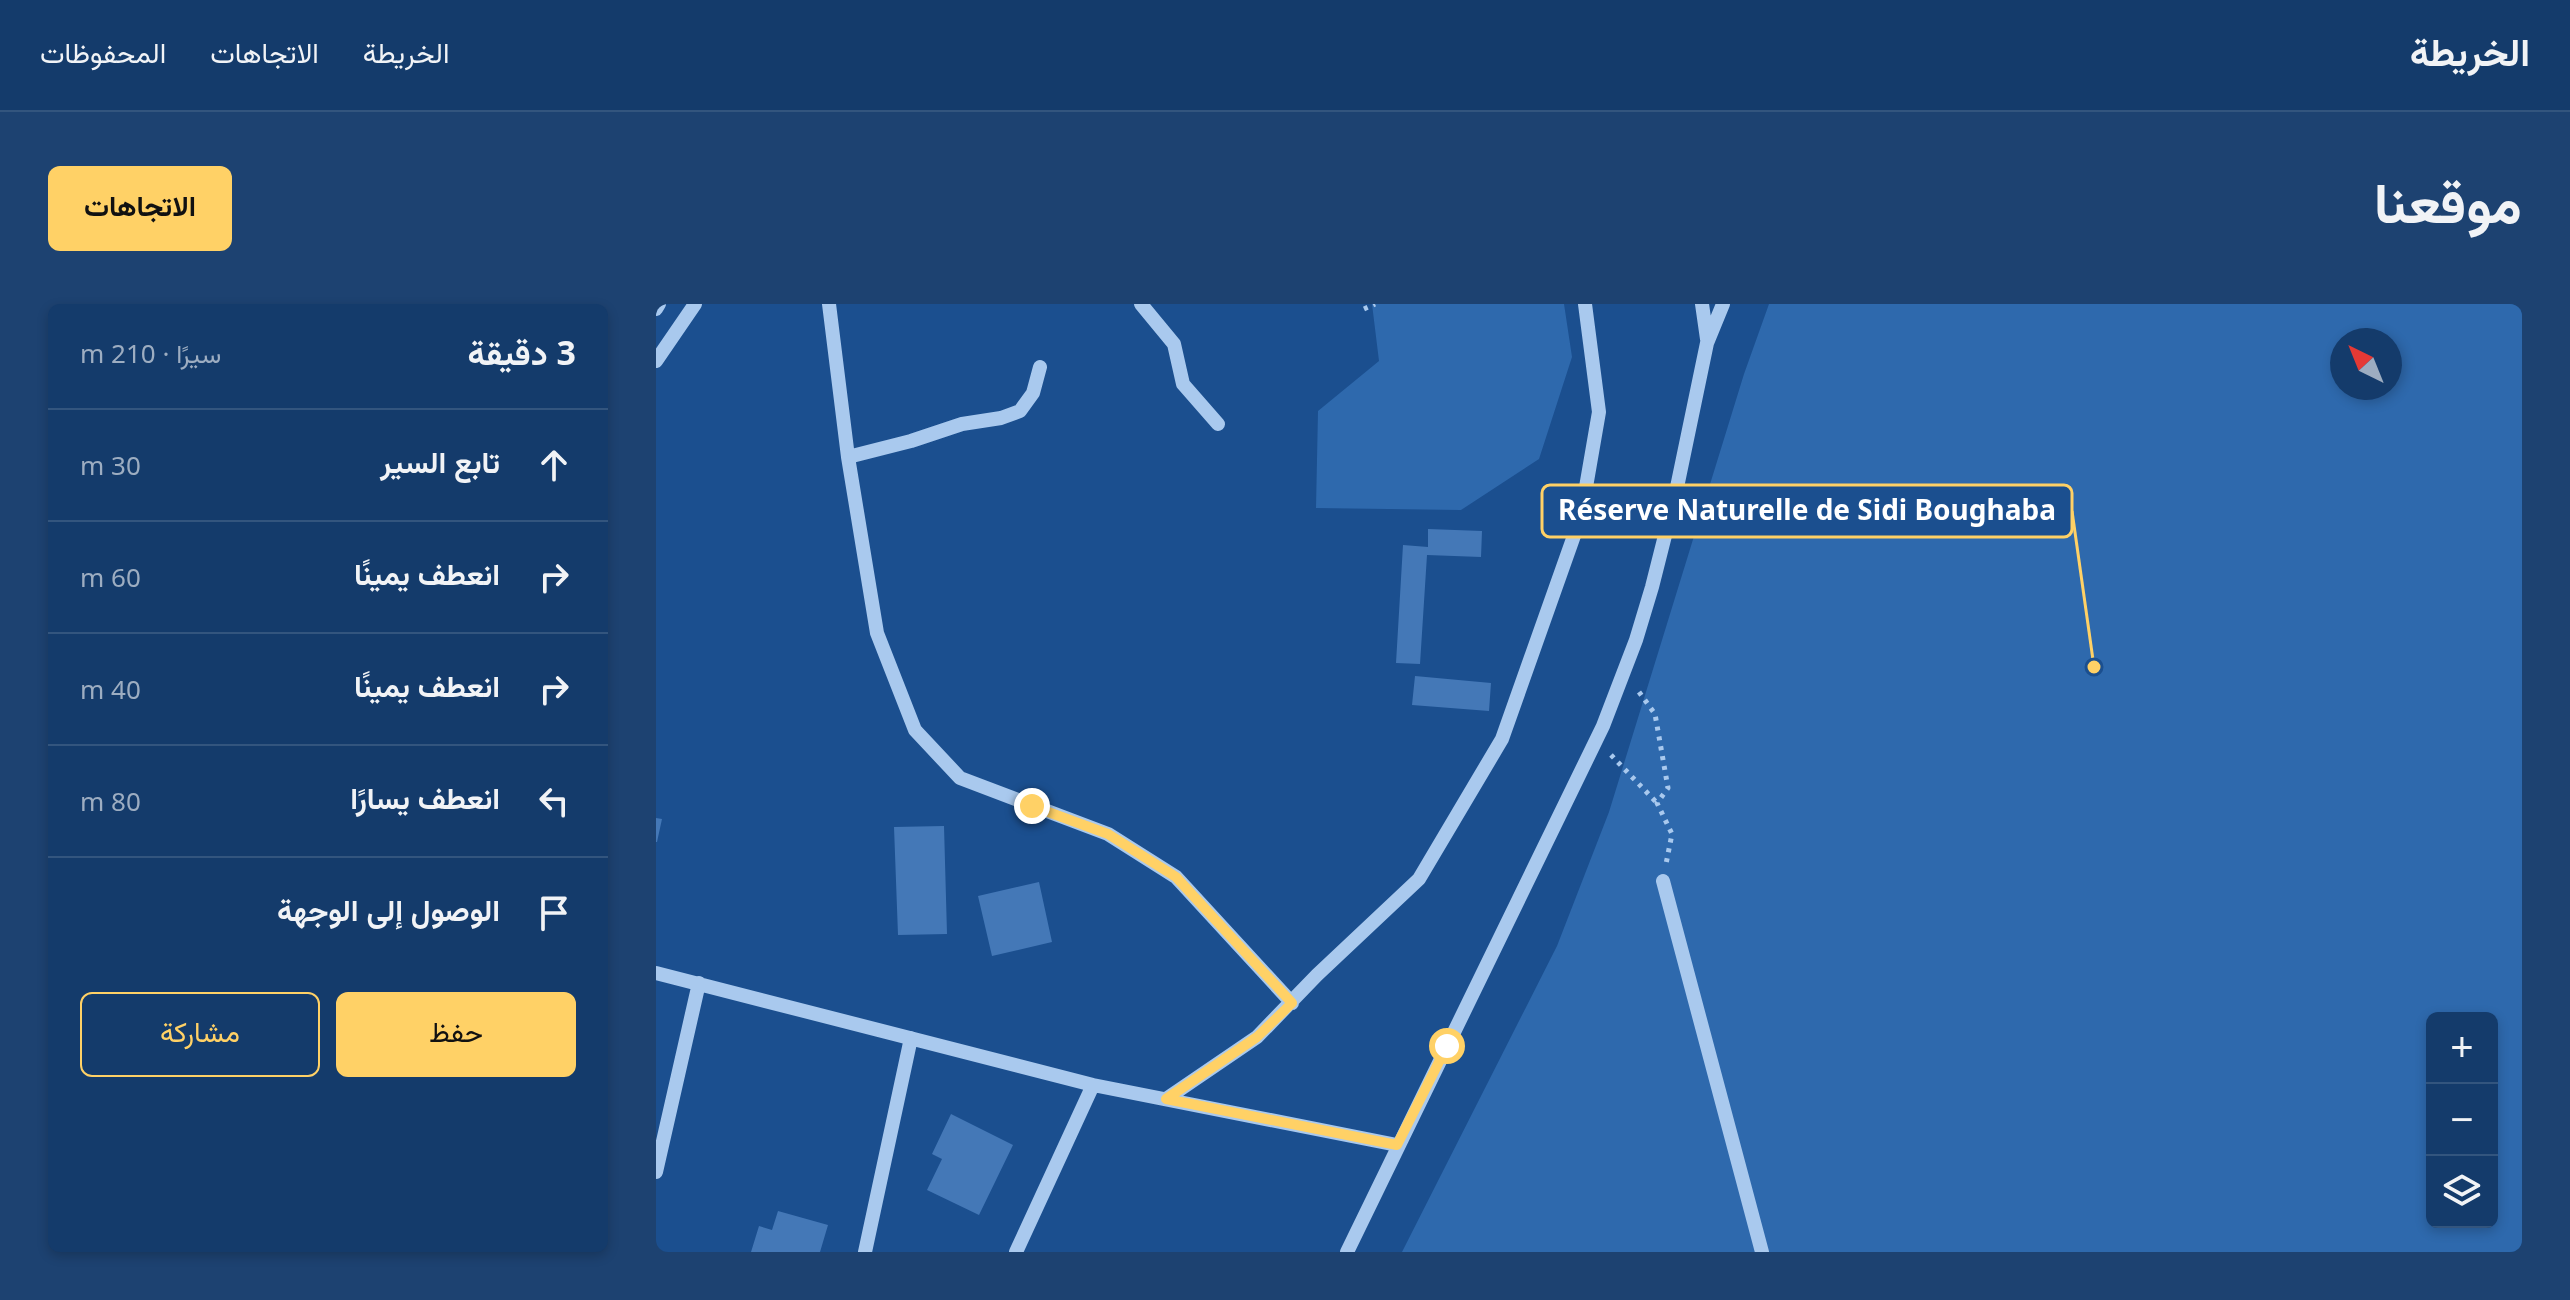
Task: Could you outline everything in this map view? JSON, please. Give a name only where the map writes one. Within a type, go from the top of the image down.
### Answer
[{"type":"street","points":[[656,361],[695,304]]},
{"type":"street","points":[[829,304],[848,457],[877,633],[915,730],[960,778],[1108,834],[1176,877],[1292,1003]]},
{"type":"street","points":[[1141,304],[1174,344],[1183,384],[1218,424]]},
{"type":"street","points":[[1166,1099],[1257,1037],[1317,975],[1419,879],[1502,739],[1581,516],[1599,412],[1585,304]]},
{"type":"street","points":[[1702,304],[1707,343]]},
{"type":"street","points":[[1347,1252],[1597,739],[1624,671],[1652,587],[1676,492],[1707,343],[1723,304]]},
{"type":"street","points":[[848,457],[962,424],[1001,418],[1020,411],[1033,393],[1040,367]]},
{"type":"street","points":[[1663,881],[1762,1252]]},
{"type":"street","points":[[656,973],[1093,1085],[1397,1145]]},
{"type":"street","points":[[656,1172],[699,983]]},
{"type":"street","points":[[865,1252],[911,1038]]},
{"type":"street","points":[[1016,1252],[1093,1085]]},
{"type":"path","points":[[1364,309],[1375,304]]},
{"type":"path","points":[[1624,671],[1655,714],[1668,788],[1657,803]]},
{"type":"path","points":[[1597,739],[1657,803],[1672,834],[1663,881]]},
{"type":"shaded area","points":[[1372,304],[1564,304],[1572,357],[1539,459],[1461,510],[1316,508],[1318,411],[1379,361]]},
{"type":"shaded area","points":[[1769,304],[2522,304],[2522,1252],[1402,1252],[1557,946],[1609,812],[1744,374]]},
{"type":"building","points":[[1428,529],[1482,531],[1481,557],[1427,555],[1420,664],[1396,663],[1403,545],[1428,547]]},
{"type":"building","points":[[1415,676],[1491,683],[1489,711],[1412,705]]},
{"type":"building","points":[[656,818],[662,819],[657,842],[656,842]]},
{"type":"building","points":[[944,826],[947,934],[898,935],[894,827]]},
{"type":"building","points":[[1039,882],[1052,942],[992,956],[978,896]]},
{"type":"building","points":[[951,1114],[1013,1145],[979,1215],[927,1190],[942,1159],[932,1154]]},
{"type":"building","points":[[778,1211],[828,1225],[820,1252],[751,1252],[759,1226],[772,1230]]},
{"type":"place","name":"Réserve Naturelle de Sidi Boughaba","points":[[2094,667]]},
{"type":"route","points":[[1032,806],[1108,834],[1176,877],[1292,1003],[1257,1037],[1166,1099],[1397,1145],[1447,1046]]}]
